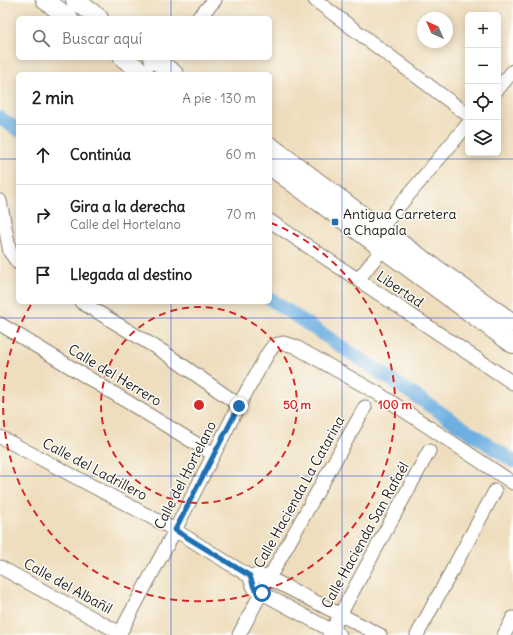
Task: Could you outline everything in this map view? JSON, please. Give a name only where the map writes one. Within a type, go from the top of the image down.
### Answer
[{"type":"main road","points":[[45,0],[66,16]]},
{"type":"main road","points":[[81,6],[96,16]]},
{"type":"main road","points":[[126,60],[142,72]]},
{"type":"main road","points":[[158,60],[172,72]]},
{"type":"main road","points":[[272,148],[382,239]]},
{"type":"main road","points":[[272,167],[382,239],[478,308],[513,344]]},
{"type":"main road","points":[[478,308],[513,322]]},
{"type":"street","points":[[200,16],[215,0]]},
{"type":"street","points":[[315,0],[465,113]]},
{"type":"street","points":[[501,85],[513,71]]},
{"type":"street","points":[[358,280],[382,239],[465,128]]},
{"type":"street","points":[[0,201],[10,252],[16,260]]},
{"type":"street","name":"Libertad","points":[[272,222],[513,383]]},
{"type":"street","points":[[84,304],[164,353],[239,406]]},
{"type":"street","name":"Calle del Herrero","points":[[0,324],[213,454]]},
{"type":"street","name":"Calle del Hortelano","points":[[119,634],[175,530],[213,454],[268,353],[274,345],[283,343],[294,346],[379,394],[513,483]]},
{"type":"street","name":"Calle Hacienda La Catarina","points":[[239,635],[269,578],[365,407]]},
{"type":"street","name":"Calle del Ladrillero","points":[[0,437],[175,530],[250,576]]},
{"type":"street","name":"Calle Hacienda San Rafaél","points":[[333,634],[340,614],[429,451]]},
{"type":"street","points":[[417,635],[495,491]]},
{"type":"street","name":"Calle del Albañil","points":[[0,567],[119,634]]},
{"type":"street","points":[[333,634],[254,588],[250,576],[259,575],[269,578],[380,635]]},
{"type":"street","points":[[504,635],[513,618]]},
{"type":"waterway","points":[[0,118],[16,129]]},
{"type":"waterway","points":[[272,300],[513,461]]},
{"type":"place","name":"Antigua Carretera a Chapala","points":[[335,222]]},
{"type":"route","points":[[239,406],[175,530],[250,576],[254,588],[262,593]]}]
